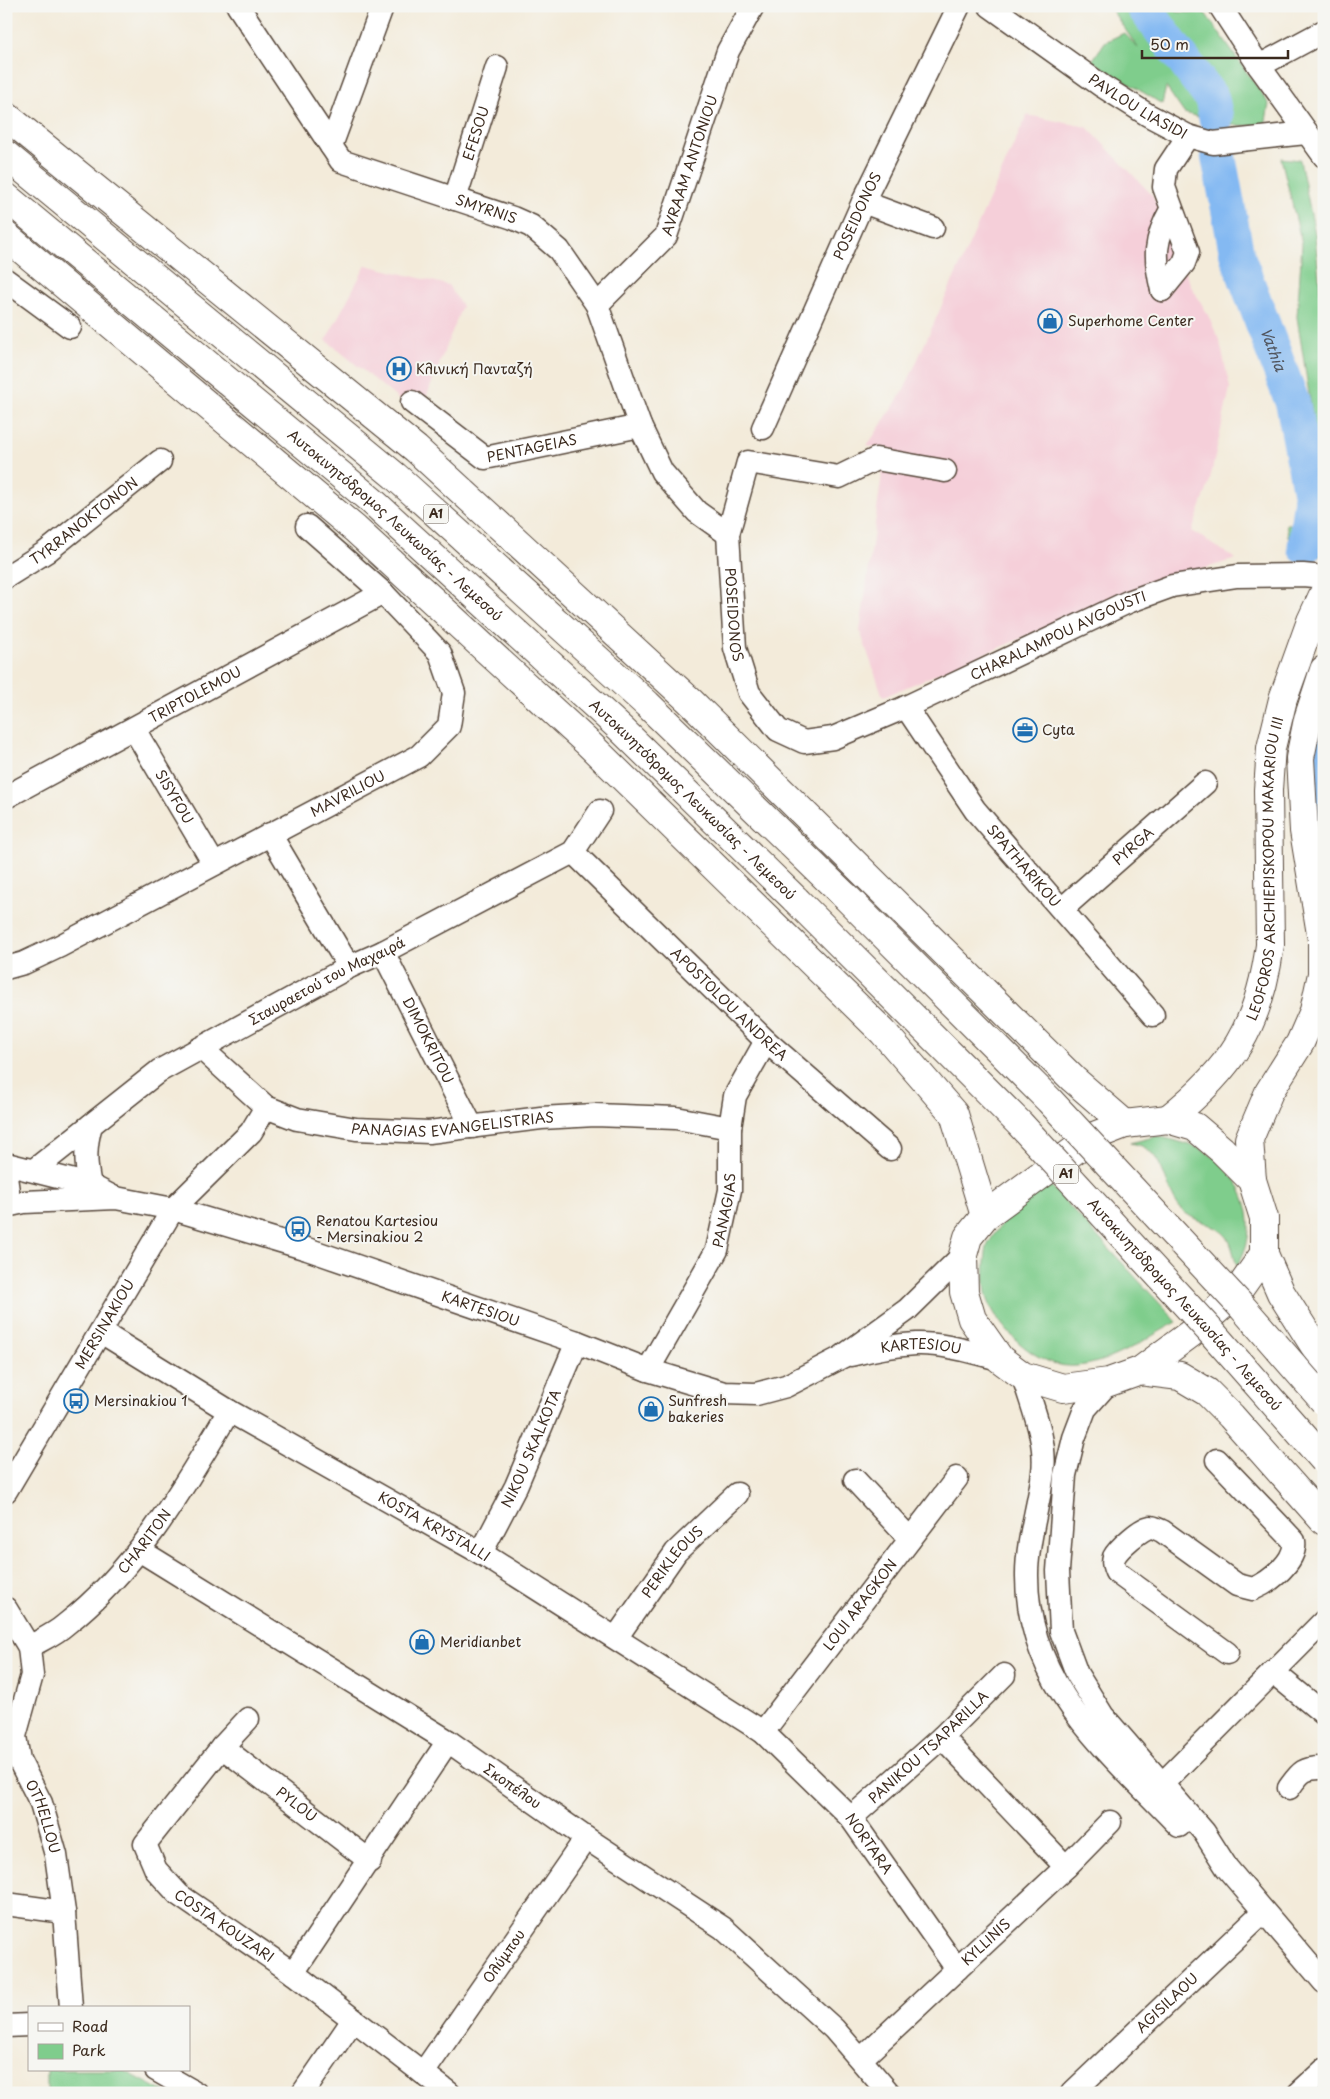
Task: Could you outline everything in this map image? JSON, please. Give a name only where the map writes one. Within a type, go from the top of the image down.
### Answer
[{"type":"main road","points":[[6,116],[416,449],[690,701],[1074,1079],[1125,1124]]},
{"type":"main road","name":"A1","points":[[6,155],[395,476],[647,704],[846,896],[1049,1100],[1243,1308],[1324,1402]]},
{"type":"main road","name":"Αυτοκινητόδρομος Λευκωσίας - Λεμεσού","points":[[6,197],[372,502],[621,729],[796,900],[1020,1124],[1207,1328],[1324,1460]]},
{"type":"main road","points":[[6,236],[355,529],[589,744],[883,1032],[954,1114],[985,1216]]},
{"type":"main road","name":"LEOFOROS ARCHIEPISKOPOU MAKARIOU III","points":[[1168,1119],[1197,1096],[1220,1073],[1240,1043],[1254,1012],[1267,970],[1270,945],[1268,790],[1271,748],[1283,699],[1311,621],[1324,593]]},
{"type":"main road","name":"LEOFOROS ARCHIEPISKOPOU MAKARIOU III","points":[[1252,1180],[1249,1139],[1269,1092],[1300,1043],[1314,1011],[1322,974],[1322,940],[1304,831],[1300,758],[1308,719],[1324,670]]},
{"type":"main road","points":[[1264,1254],[1238,1291],[1190,1334],[1140,1371],[1109,1382],[1063,1388],[1023,1376],[1000,1359],[972,1318],[964,1292],[963,1255],[968,1236],[985,1216],[1094,1136],[1125,1124],[1168,1119],[1195,1126],[1252,1180],[1264,1218],[1264,1254],[1281,1293],[1324,1361]]},
{"type":"main road","points":[[1140,1371],[1180,1376],[1207,1392],[1231,1416],[1324,1521]]},
{"type":"street","points":[[238,6],[336,153]]},
{"type":"street","name":"AVRAAM ANTONIOU","points":[[597,305],[666,236],[728,51],[753,6]]},
{"type":"street","name":"POSEIDONOS","points":[[763,428],[863,202],[959,6]]},
{"type":"street","name":"PAVLOU LIASIDI","points":[[990,6],[1102,86],[1148,115],[1188,136],[1212,143],[1306,133]]},
{"type":"street","points":[[1220,6],[1259,66],[1324,156]]},
{"type":"street","points":[[336,153],[381,10]]},
{"type":"street","points":[[1259,66],[1324,32]]},
{"type":"street","name":"EFESOU","points":[[455,199],[497,67]]},
{"type":"street","points":[[1171,210],[1164,187],[1166,169],[1188,136]]},
{"type":"street","name":"SMYRNIS","points":[[336,153],[455,199],[513,218],[531,226],[546,237],[559,250],[597,305],[640,426],[662,472],[697,512],[728,534]]},
{"type":"street","points":[[863,202],[933,228]]},
{"type":"street","points":[[6,280],[70,327]]},
{"type":"street","name":"PENTAGEIAS","points":[[412,402],[485,458],[640,426]]},
{"type":"street","name":"POSEIDONOS","points":[[804,742],[778,730],[749,693],[735,648],[728,534],[748,462],[839,477],[876,459],[945,471]]},
{"type":"street","name":"TYRRANOKTONON","points":[[6,577],[46,552],[160,461]]},
{"type":"street","name":"MAVRILIOU","points":[[6,968],[24,963],[60,946],[419,756],[448,726],[454,693],[440,653],[383,593],[307,526]]},
{"type":"street","name":"CHARALAMPOU AVGOUSTI","points":[[804,742],[833,738],[906,707],[1128,602],[1172,586],[1237,576],[1303,574],[1324,577]]},
{"type":"street","name":"TRIPTOLEMOU","points":[[6,797],[383,593]]},
{"type":"street","name":"SPATHARIKOU","points":[[906,707],[975,810],[1153,1015]]},
{"type":"street","name":"SISYFOU","points":[[134,728],[214,864]]},
{"type":"street","name":"PYRGA","points":[[1062,909],[1205,783]]},
{"type":"street","points":[[573,852],[600,811]]},
{"type":"street","points":[[270,834],[349,967]]},
{"type":"street","name":"Σταυραετού του Μαχαιρά","points":[[34,1170],[159,1070],[349,967],[383,952],[573,852]]},
{"type":"street","name":"APOSTOLOU ANDREA","points":[[573,852],[766,1041],[890,1149]]},
{"type":"street","name":"DIMOKRITOU","points":[[383,952],[472,1127]]},
{"type":"street","name":"PANAGIAS","points":[[648,1370],[718,1250],[730,1190],[730,1128],[735,1096],[766,1041]]},
{"type":"street","name":"PANAGIAS EVANGELISTRIAS","points":[[201,1048],[266,1108],[297,1119],[356,1129],[429,1132],[542,1118],[595,1115],[676,1118],[730,1128]]},
{"type":"street","name":"MERSINAKIOU","points":[[6,1491],[173,1209],[251,1132],[266,1108]]},
{"type":"street","points":[[90,1185],[85,1166],[86,1144],[91,1125]]},
{"type":"street","name":"KARTESIOU","points":[[6,1164],[90,1185],[116,1198]]},
{"type":"street","points":[[6,1177],[8,1191],[6,1198]]},
{"type":"street","name":"KARTESIOU","points":[[6,1206],[24,1202],[116,1198],[173,1209],[306,1249],[577,1342],[648,1370],[724,1393],[756,1394],[786,1386],[842,1357],[907,1310],[963,1255]]},
{"type":"street","name":"KOSTA KRYSTALLI","points":[[101,1332],[229,1411],[481,1553],[763,1732]]},
{"type":"street","name":"NIKOU SKALKOTA","points":[[481,1553],[516,1486],[577,1342]]},
{"type":"street","name":"KARTESIOU","points":[[842,1357],[874,1349],[918,1344],[946,1347],[1000,1359]]},
{"type":"street","points":[[1023,1376],[1041,1436],[1043,1471],[1027,1573],[1032,1626],[1051,1678],[1084,1725],[1195,1842],[1227,1868]]},
{"type":"street","points":[[1109,1382],[1085,1409],[1074,1438],[1065,1475],[1058,1571],[1061,1631],[1077,1674],[1103,1716],[1204,1832],[1227,1868],[1262,1912],[1324,1982]]},
{"type":"street","name":"CHARITON","points":[[29,1647],[64,1626],[86,1607],[139,1550],[191,1475],[229,1411]]},
{"type":"street","points":[[1217,1460],[1294,1541],[1296,1548],[1285,1565],[1263,1585],[1254,1590],[1237,1585],[1162,1531],[1151,1527],[1141,1530],[1124,1546],[1114,1556],[1113,1563],[1116,1572],[1227,1653]]},
{"type":"street","name":"LOUI ARAGKON","points":[[763,1732],[910,1538],[958,1478]]},
{"type":"street","points":[[855,1480],[910,1538]]},
{"type":"street","name":"PERIKLEOUS","points":[[616,1638],[676,1552],[737,1494]]},
{"type":"street","name":"Σκοπέλου","points":[[139,1550],[448,1741],[586,1838],[723,1928],[834,2029],[889,2093]]},
{"type":"street","name":"OTHELLOU","points":[[6,1609],[29,1647],[32,1674],[15,1736],[19,1760],[41,1803],[56,1855],[64,1912],[71,2006]]},
{"type":"street","points":[[1162,1784],[1324,1621]]},
{"type":"street","points":[[1273,1672],[1324,1714]]},
{"type":"street","name":"PANIKOU TSAPARILLA","points":[[851,1818],[942,1737],[1004,1676]]},
{"type":"street","name":"COSTA KOUZARI","points":[[248,1718],[222,1747],[144,1844],[156,1870],[179,1895],[293,1973],[449,2093]]},
{"type":"street","name":"NORTARA","points":[[763,1732],[851,1818],[956,1969]]},
{"type":"street","points":[[942,1737],[1066,1867]]},
{"type":"street","points":[[293,1973],[370,1861],[448,1741]]},
{"type":"street","name":"PYLOU","points":[[222,1747],[370,1861]]},
{"type":"street","points":[[1289,1788],[1299,1774],[1311,1767],[1324,1768]]},
{"type":"street","name":"KYLLINIS","points":[[861,2059],[1066,1867],[1110,1822]]},
{"type":"street","name":"Ολύμπου","points":[[423,2073],[586,1838]]},
{"type":"street","points":[[6,1904],[64,1912]]},
{"type":"street","name":"AGISILAOU","points":[[1072,2093],[1262,1912]]},
{"type":"street","points":[[303,2093],[353,2020]]},
{"type":"street","points":[[6,2026],[28,2025]]},
{"type":"street","points":[[1299,2093],[1324,2070]]},
{"type":"street","points":[[159,2072],[196,2093]]},
{"type":"shaded area","points":[[1027,115],[1087,127],[1153,196],[1191,286],[1207,313],[1220,342],[1230,388],[1209,484],[1192,531],[1236,559],[1142,587],[883,697],[860,631],[882,474],[891,449],[867,446],[904,390]]},
{"type":"shaded area","name":"Κλινική Πανταζή","points":[[366,265],[448,285],[462,306],[419,416],[326,340]]},
{"type":"green space","points":[[1109,6],[1173,6],[1177,12],[1205,13],[1269,104],[1265,126],[1227,125],[1184,113],[1166,87],[1162,104],[1092,61],[1105,42],[1124,33],[1138,48]]},
{"type":"green space","points":[[1281,158],[1300,160],[1315,234],[1324,332],[1324,490],[1297,317],[1302,244]]},
{"type":"green space","points":[[1286,524],[1324,524],[1324,556],[1292,557]]},
{"type":"green space","points":[[1158,1136],[1190,1145],[1209,1154],[1222,1165],[1241,1190],[1249,1220],[1244,1251],[1237,1266],[1227,1237],[1217,1228],[1186,1214],[1175,1200],[1157,1160],[1142,1146],[1130,1143]]},
{"type":"green space","points":[[1048,1183],[1177,1322],[1116,1355],[1090,1364],[1077,1366],[1063,1366],[1050,1362],[1036,1355],[1012,1336],[994,1312],[986,1294],[985,1260],[987,1247],[997,1230],[1022,1198]]},
{"type":"green space","points":[[47,2072],[127,2072],[166,2093],[47,2093]]},
{"type":"waterway","name":"Vathia","points":[[1143,6],[1212,99],[1216,118]]},
{"type":"waterway","name":"Vathia","points":[[1218,154],[1237,255],[1293,404],[1311,498],[1305,547]]},
{"type":"waterway","name":"Vathia","points":[[1321,727],[1321,798],[1324,815]]},
{"type":"place","name":"Superhome Center","points":[[1050,321]]},
{"type":"place","name":"Κλινική Πανταζή","points":[[399,369]]},
{"type":"place","name":"Cyta","points":[[1025,730]]},
{"type":"place","name":"Renatou Kartesiou - Mersinakiou 2","points":[[298,1229]]},
{"type":"place","name":"Mersinakiou 1","points":[[76,1401]]},
{"type":"place","name":"Sunfresh bakeries","points":[[651,1409]]},
{"type":"place","name":"Meridianbet","points":[[422,1642]]}]
